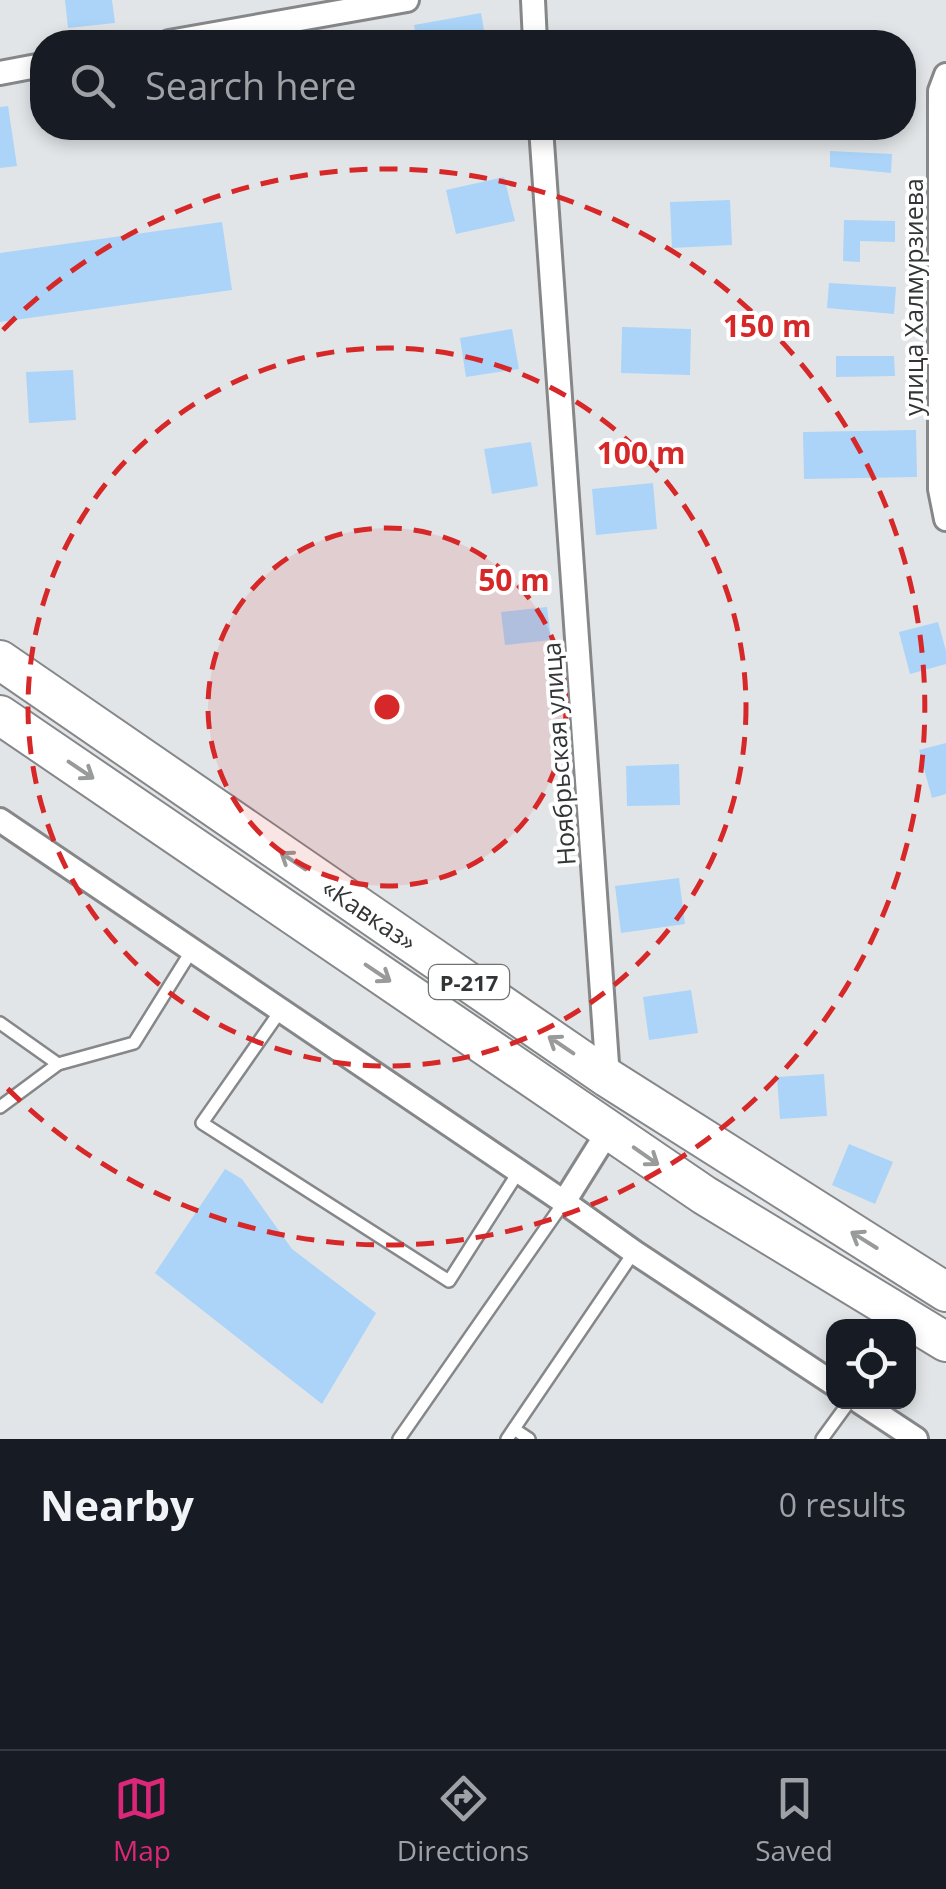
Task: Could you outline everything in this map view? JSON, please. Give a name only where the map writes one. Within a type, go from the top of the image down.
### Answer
[{"type":"highway","name":"«Кавказ»","points":[[0,660],[608,1078],[946,1292]]},
{"type":"highway","name":"«Кавказ»","points":[[0,715],[704,1196],[946,1342]]},
{"type":"street","points":[[237,30],[407,0]]},
{"type":"street","points":[[533,0],[534,30]]},
{"type":"street","points":[[0,72],[30,67]]},
{"type":"street","name":"улица Халмурзиева","points":[[946,75],[940,91],[946,519]]},
{"type":"street","name":"Ноябрьская улица","points":[[542,140],[608,1078]]},
{"type":"street","points":[[0,820],[826,1379]]},
{"type":"street","points":[[564,1202],[609,1130]]},
{"type":"street","points":[[871,1409],[916,1439]]},
{"type":"lane","points":[[0,1107],[58,1064],[134,1043],[192,950]]},
{"type":"lane","points":[[280,1010],[202,1123],[449,1281],[520,1171]]},
{"type":"lane","points":[[0,1024],[58,1064]]},
{"type":"lane","points":[[398,1439],[564,1202]]},
{"type":"lane","points":[[529,1439],[511,1434],[634,1252]]},
{"type":"lane","points":[[822,1439],[844,1409]]},
{"type":"building","points":[[65,0],[112,0],[115,23],[68,28]]},
{"type":"building","points":[[481,13],[484,30],[415,30],[414,25]]},
{"type":"building","points":[[8,106],[17,166],[0,168],[0,107]]},
{"type":"building","points":[[830,151],[892,154],[891,173],[830,167]]},
{"type":"building","points":[[504,177],[515,221],[456,234],[446,190]]},
{"type":"building","points":[[730,200],[732,245],[672,248],[670,202]]},
{"type":"building","points":[[844,220],[895,221],[895,242],[860,241],[860,262],[843,261]]},
{"type":"building","points":[[222,222],[232,290],[0,322],[0,253]]},
{"type":"building","points":[[829,283],[896,287],[894,314],[827,308]]},
{"type":"building","points":[[622,327],[691,329],[690,375],[621,373]]},
{"type":"building","points":[[512,329],[519,369],[466,377],[460,338]]},
{"type":"building","points":[[836,356],[894,356],[895,376],[836,377]]},
{"type":"building","points":[[73,370],[76,420],[29,423],[26,372]]},
{"type":"building","points":[[916,430],[917,477],[804,479],[803,432]]},
{"type":"building","points":[[531,442],[538,486],[492,494],[484,449]]},
{"type":"building","points":[[653,483],[657,529],[596,535],[592,489]]},
{"type":"building","points":[[547,607],[551,640],[505,645],[501,612]]},
{"type":"building","points":[[938,622],[946,664],[910,674],[899,632]]},
{"type":"building","points":[[946,743],[946,794],[932,798],[919,750]]},
{"type":"building","points":[[679,764],[680,805],[627,806],[626,766]]},
{"type":"building","points":[[679,878],[685,924],[621,933],[615,886]]},
{"type":"building","points":[[691,990],[698,1033],[649,1040],[643,997]]},
{"type":"building","points":[[824,1074],[827,1116],[780,1119],[777,1077]]},
{"type":"building","points":[[849,1144],[893,1162],[875,1204],[832,1185]]},
{"type":"building","points":[[225,1169],[242,1179],[292,1249],[376,1313],[322,1404],[155,1273]]}]
